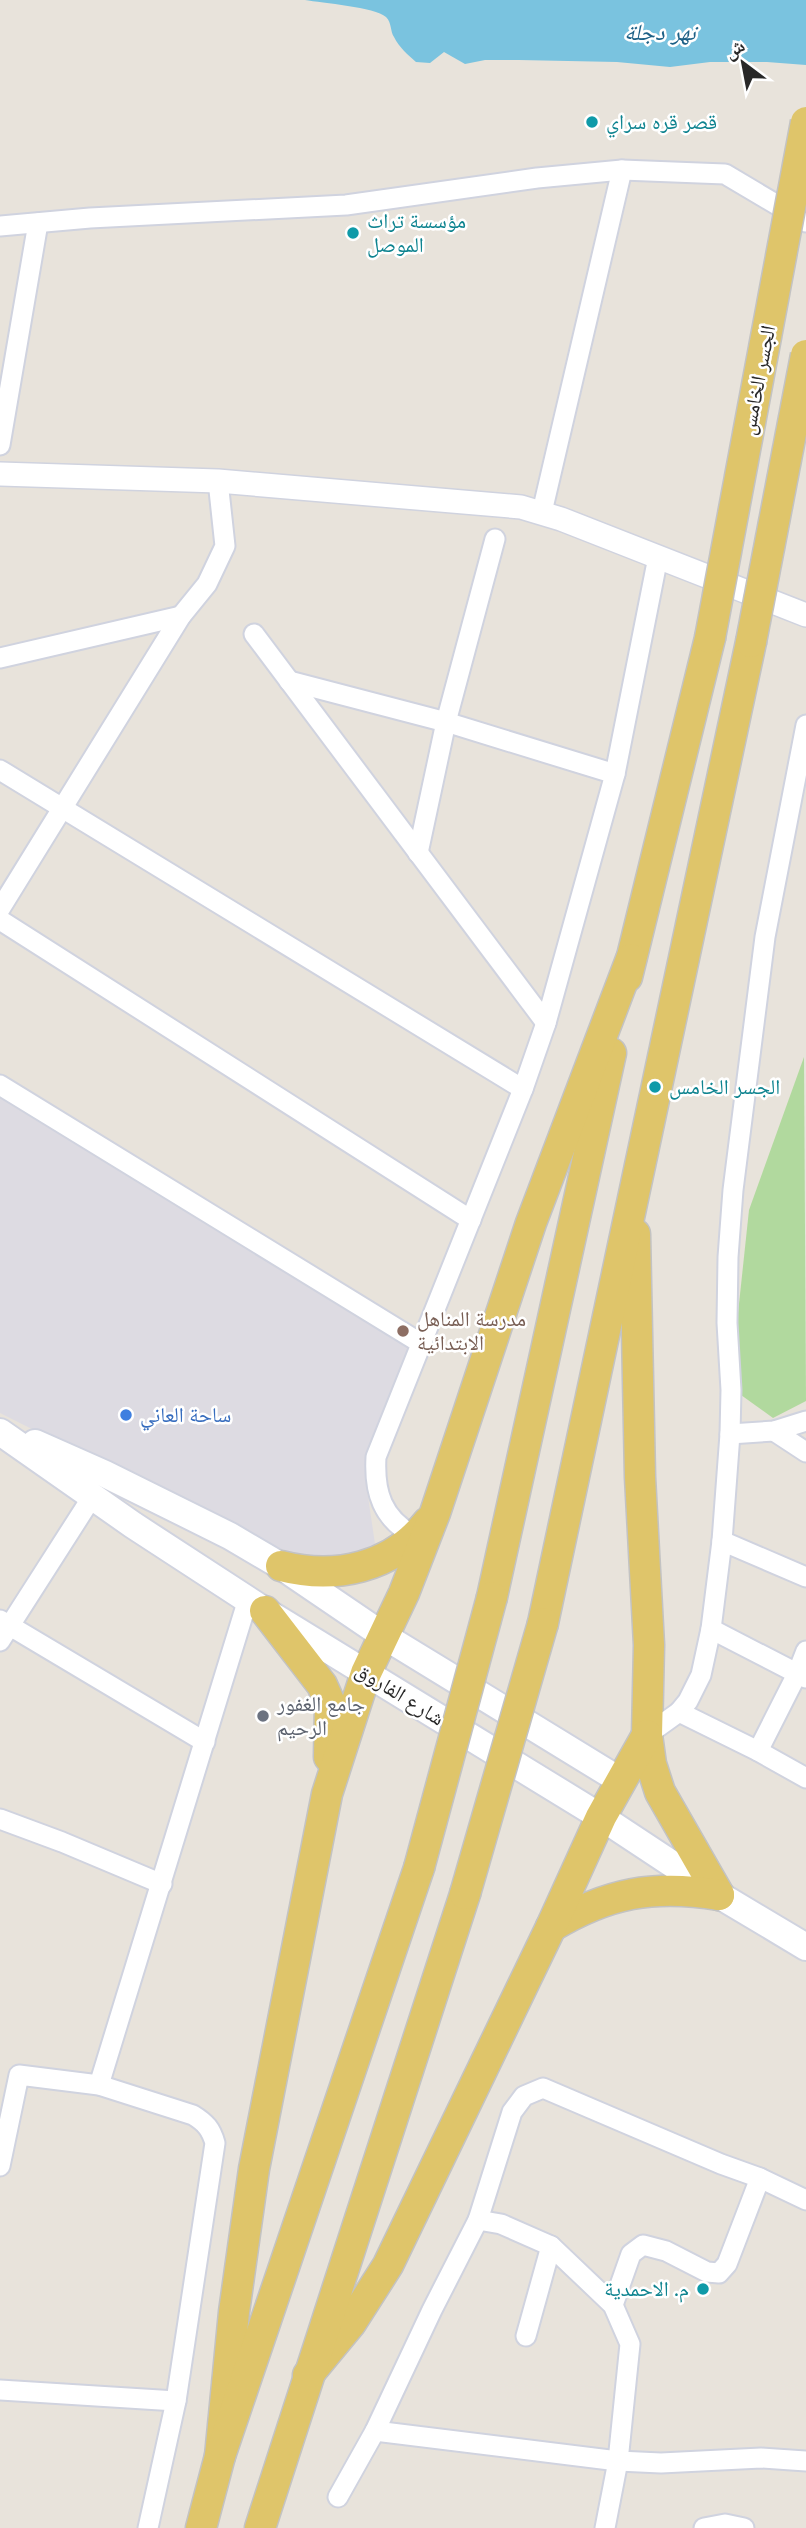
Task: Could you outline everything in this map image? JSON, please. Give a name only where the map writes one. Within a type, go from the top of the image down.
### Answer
[{"type":"main road","name":"الجسر الخامس","points":[[631,959],[710,638],[806,122]]},
{"type":"main road","name":"الجسر الخامس","points":[[633,1193],[751,642],[806,355]]},
{"type":"main road","points":[[220,2456],[234,2312],[252,2181],[327,1794],[366,1673],[404,1593],[435,1513],[531,1223],[631,959]]},
{"type":"main road","points":[[201,2528],[220,2456],[419,1868],[492,1597],[631,959]]},
{"type":"main road","points":[[260,2528],[465,1894],[543,1623],[633,1193]]},
{"type":"main road","points":[[633,1193],[640,1477],[649,1645],[647,1735],[651,1764],[660,1792],[719,1895]]},
{"type":"main road","name":"شارع الفاروق","points":[[0,1430],[92,1497],[257,1605],[806,1947]]},
{"type":"main road","name":"شارع الفاروق","points":[[0,1430],[150,1496],[230,1536],[281,1566],[384,1636],[621,1781]]},
{"type":"main road","points":[[281,1566],[301,1571],[342,1572],[381,1560],[415,1536],[435,1513]]},
{"type":"main road","points":[[257,1605],[312,1670],[330,1703],[327,1794]]},
{"type":"main road","points":[[308,2375],[351,2323],[388,2265],[601,1817],[647,1735]]},
{"type":"main road","points":[[551,1927],[603,1900],[631,1893],[680,1890],[719,1895]]},
{"type":"street","points":[[542,513],[622,170]]},
{"type":"street","points":[[0,226],[346,205],[537,178],[622,170],[725,174],[806,222]]},
{"type":"street","points":[[0,446],[38,223]]},
{"type":"street","points":[[0,474],[218,481],[499,503],[542,513],[806,615]]},
{"type":"street","points":[[0,909],[181,616],[207,583],[225,546],[218,481]]},
{"type":"street","points":[[418,853],[446,722],[495,539]]},
{"type":"street","points":[[415,1536],[400,1529],[387,1514],[375,1477],[376,1457],[523,1089],[546,1023],[615,774],[658,557]]},
{"type":"street","points":[[0,658],[181,616]]},
{"type":"street","points":[[254,634],[546,1023]]},
{"type":"street","points":[[289,681],[446,722],[615,774]]},
{"type":"street","points":[[647,1735],[679,1712],[696,1689],[711,1629],[722,1541],[730,1434],[728,1257],[733,1190],[765,937],[806,725]]},
{"type":"street","points":[[0,770],[523,1089]]},
{"type":"street","points":[[0,920],[471,1220]]},
{"type":"street","points":[[0,1085],[422,1344]]},
{"type":"street","points":[[730,1434],[774,1431],[806,1421]]},
{"type":"street","points":[[774,1431],[806,1452]]},
{"type":"street","points":[[92,1497],[3,1629],[205,1742]]},
{"type":"street","points":[[722,1541],[806,1577]]},
{"type":"street","points":[[99,2085],[205,1742],[257,1605]]},
{"type":"street","points":[[711,1629],[802,1676]]},
{"type":"street","points":[[758,1751],[802,1676],[806,1651]]},
{"type":"street","points":[[679,1712],[806,1778]]},
{"type":"street","points":[[0,1819],[162,1884]]},
{"type":"street","points":[[0,2166],[19,2075],[99,2085],[193,2115],[212,2131],[215,2143],[176,2401],[148,2528]]},
{"type":"street","points":[[338,2497],[374,2431],[478,2220],[512,2112],[524,2096],[543,2088],[721,2165],[760,2178],[806,2200]]},
{"type":"street","points":[[613,2305],[631,2254],[643,2245],[666,2251],[707,2272],[719,2273],[727,2263],[760,2178]]},
{"type":"street","points":[[478,2220],[501,2224],[551,2246],[613,2305],[630,2344],[618,2461],[605,2528]]},
{"type":"street","points":[[526,2336],[551,2246]]},
{"type":"street","points":[[0,2390],[176,2401]]},
{"type":"street","points":[[374,2431],[618,2461],[661,2463],[761,2458],[806,2461]]},
{"type":"street","points":[[704,2528],[725,2525],[744,2528]]},
{"type":"shaded area","points":[[0,1097],[410,1347],[366,1483],[379,1571],[293,1560],[0,1413]]},
{"type":"green space","points":[[804,1057],[806,1401],[773,1418],[741,1395],[735,1369],[736,1332],[749,1210]]},
{"type":"water","name":"نهر دجلة","points":[[305,0],[806,0],[806,65],[710,62],[670,67],[617,62],[519,60],[485,60],[465,64],[444,52],[430,63],[416,62],[398,44],[386,17],[360,8]]},
{"type":"place","name":"قصر قره سراي","points":[[592,122]]},
{"type":"place","name":"مؤسسة تراث الموصل","points":[[353,233]]},
{"type":"place","name":"الجسر الخامس","points":[[655,1087]]},
{"type":"place","name":"مدرسة المناهل الابتدائية","points":[[403,1331]]},
{"type":"place","name":"ساحة العاني","points":[[126,1415]]},
{"type":"place","name":"جامع الغفور الرحيم","points":[[263,1716]]},
{"type":"place","name":"م. الاحمدية","points":[[703,2289]]}]
